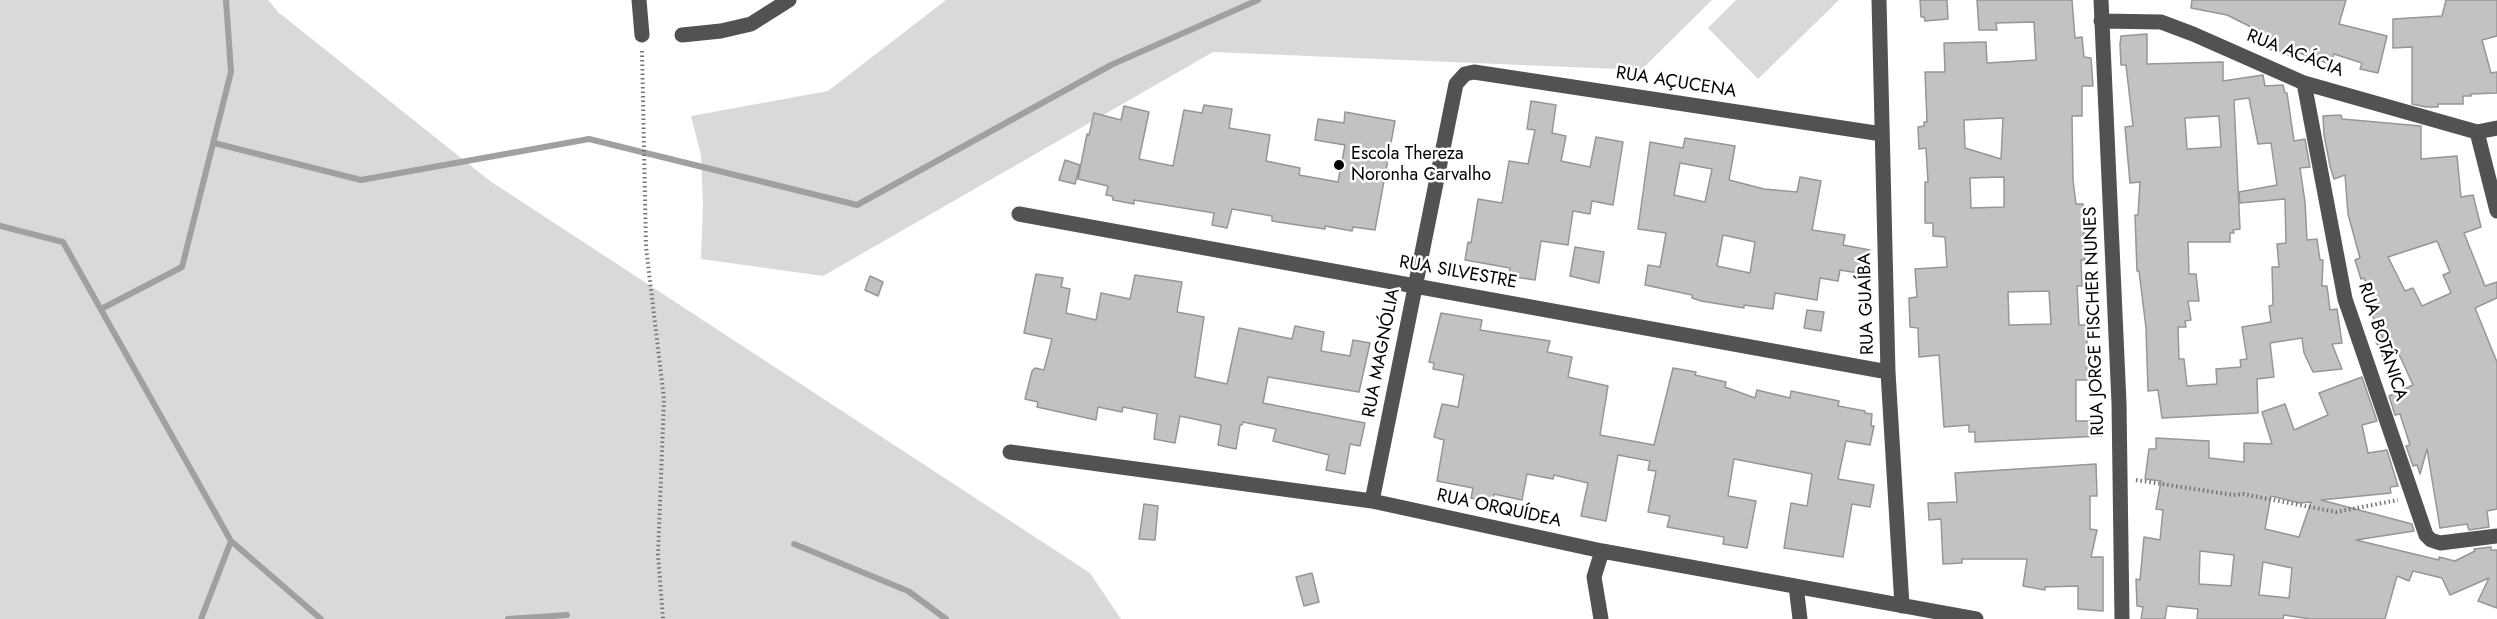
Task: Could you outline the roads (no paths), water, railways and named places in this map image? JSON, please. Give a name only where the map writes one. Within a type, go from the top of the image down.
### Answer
[{"type":"street","points":[[639,0],[642,35]]},
{"type":"street","points":[[682,35],[721,31],[751,24],[789,0]]},
{"type":"street","name":"RUA GUAÍBA","points":[[1879,0],[1888,372],[1902,606]]},
{"type":"street","points":[[2101,0],[2101,21]]},
{"type":"street","name":"RUA ACÁCIA","points":[[2101,21],[2161,22],[2304,83],[2477,132],[2497,128]]},
{"type":"street","name":"RUA JORGE FISCHER NUNES","points":[[2101,21],[2118,391],[2122,619]]},
{"type":"street","name":"RUA AÇUCENA","points":[[1465,74],[1474,72],[1882,135]]},
{"type":"street","name":"RUA MAGNÓLIA","points":[[1372,501],[1456,84],[1465,74]]},
{"type":"street","name":"RUA BOTÂNICA","points":[[2304,83],[2345,299],[2426,535],[2431,540],[2440,543],[2497,536]]},
{"type":"street","points":[[2477,132],[2497,212]]},
{"type":"street","name":"RUA SILVESTRE","points":[[1019,213],[1888,372]]},
{"type":"street","name":"RUA ORQUÍDEA","points":[[1011,452],[1372,501],[1602,551],[1976,619]]},
{"type":"street","points":[[1601,619],[1594,577],[1602,551]]},
{"type":"street","points":[[1796,586],[1800,619]]},
{"type":"waterway","points":[[101,309],[182,267],[231,72],[226,0]]},
{"type":"waterway","points":[[214,143],[361,180],[589,139],[857,205],[1111,65],[1258,0]]},
{"type":"waterway","points":[[0,226],[63,242],[231,541],[321,619]]},
{"type":"waterway","points":[[201,619],[231,541]]},
{"type":"waterway","points":[[794,544],[908,591],[946,619]]},
{"type":"waterway","points":[[508,619],[567,615]]},
{"type":"place","name":"Escola Thereza Noronha Carvalho","points":[[1339,165]]}]
